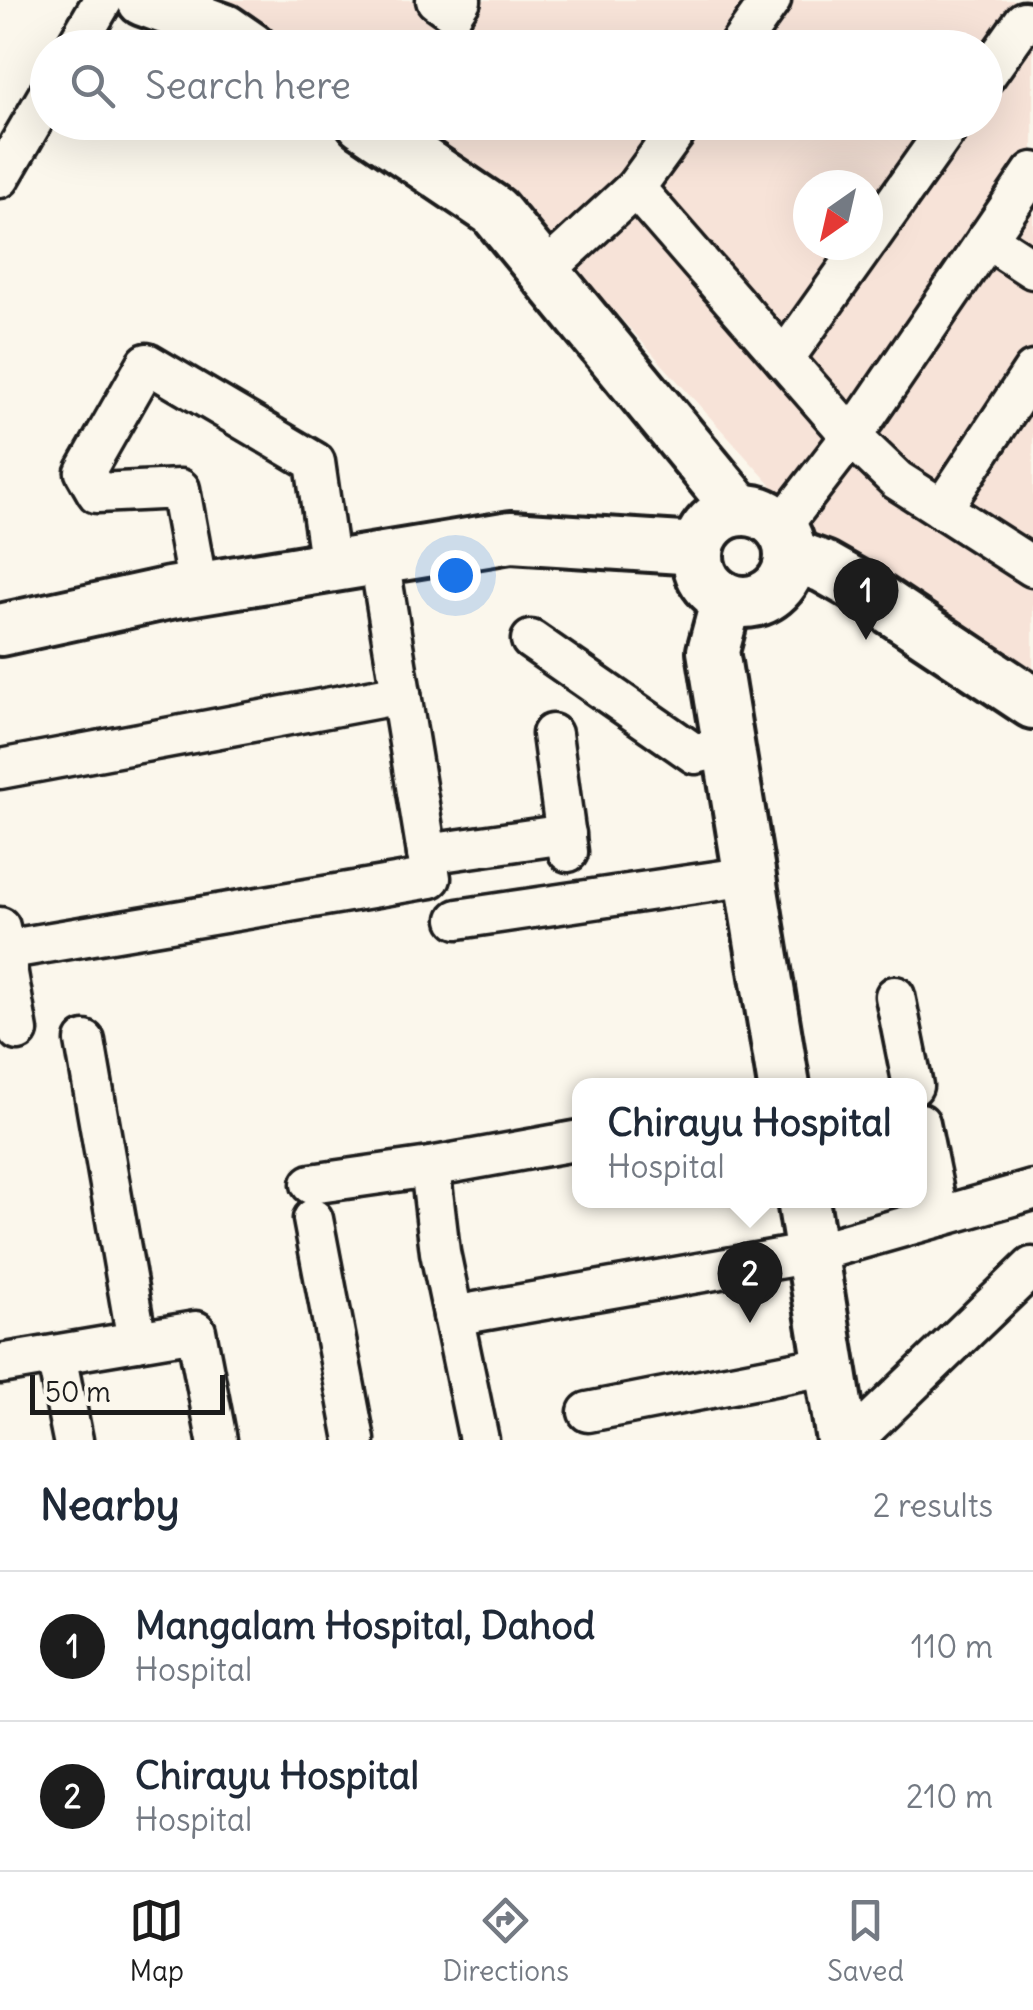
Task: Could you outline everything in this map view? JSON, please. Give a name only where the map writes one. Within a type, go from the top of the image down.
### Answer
[{"type":"main road","points":[[143,0],[225,30]]},
{"type":"main road","points":[[389,140],[494,211],[771,531],[1033,704]]},
{"type":"main road","points":[[712,522],[771,531],[782,584],[758,601],[742,603],[714,592],[698,565],[698,549],[712,522]]},
{"type":"main road","points":[[0,630],[198,588],[511,538],[698,549]]},
{"type":"main road","points":[[727,599],[713,651],[783,1078]]},
{"type":"main road","points":[[804,1208],[842,1440]]},
{"type":"street","points":[[86,30],[103,0]]},
{"type":"street","points":[[436,0],[453,12],[460,0]]},
{"type":"street","points":[[750,30],[771,0]]},
{"type":"street","points":[[1003,45],[1019,16]]},
{"type":"street","points":[[0,178],[30,127]]},
{"type":"street","points":[[544,272],[636,188],[670,140]]},
{"type":"street","points":[[883,219],[939,140]]},
{"type":"street","points":[[771,531],[851,436],[1033,172]]},
{"type":"street","points":[[636,188],[851,436],[898,480],[1033,567]]},
{"type":"street","points":[[988,239],[1033,269]]},
{"type":"street","points":[[784,359],[854,260]]},
{"type":"street","points":[[198,588],[180,488],[96,493],[85,472],[147,363],[315,462],[330,567]]},
{"type":"street","points":[[942,508],[1033,372]]},
{"type":"street","points":[[18,1031],[2,938],[432,878],[379,559]]},
{"type":"street","points":[[531,640],[694,754],[728,746]]},
{"type":"street","points":[[0,769],[401,694]]},
{"type":"street","points":[[428,854],[567,843],[552,734]]},
{"type":"street","points":[[458,920],[750,876]]},
{"type":"street","points":[[895,996],[910,1078]]},
{"type":"street","points":[[84,1040],[136,1341]]},
{"type":"street","points":[[355,1440],[312,1201],[430,1167],[572,1141]]},
{"type":"street","points":[[927,1160],[938,1217]]},
{"type":"street","points":[[430,1167],[440,1252],[479,1440]]},
{"type":"street","points":[[453,1316],[812,1253],[1033,1190]]},
{"type":"street","points":[[853,1440],[1032,1267]]},
{"type":"street","points":[[0,1364],[196,1331],[216,1440]]},
{"type":"street","points":[[56,1355],[74,1440]]},
{"type":"street","points":[[588,1412],[830,1365]]},
{"type":"shaded area","points":[[213,0],[1033,0],[1033,680],[819,538],[569,261],[403,140],[1003,140],[1003,30],[254,30]]},
{"type":"place","name":"Mangalam Hospital, Dahod","points":[[866,640]]},
{"type":"place","name":"Chirayu Hospital","points":[[750,1323]]}]
